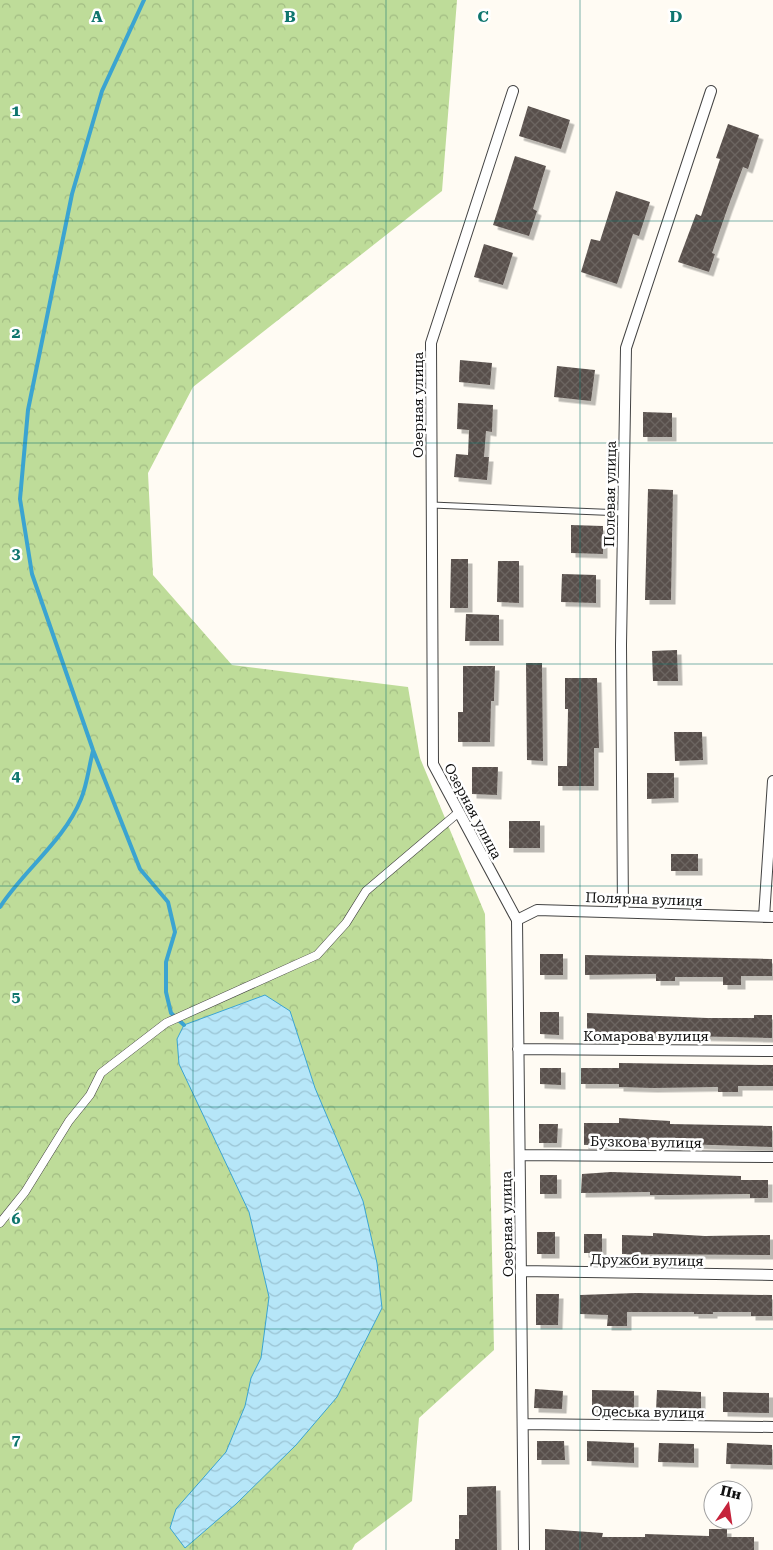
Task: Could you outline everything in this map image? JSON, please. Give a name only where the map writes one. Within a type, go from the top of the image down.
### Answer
[{"type":"street","name":"Полевая улица","points":[[623,912],[621,645],[626,348],[711,90]]},
{"type":"street","name":"Озерная улица","points":[[513,91],[431,342],[433,764],[517,920],[524,1550]]},
{"type":"street","points":[[768,917],[773,782]]},
{"type":"street","points":[[0,1223],[25,1192],[68,1121],[90,1095],[101,1073],[166,1023],[318,955],[346,924],[366,891],[459,812]]},
{"type":"street","name":"Полярна вулиця","points":[[517,920],[537,910],[768,917]]},
{"type":"street","name":"Комарова вулиця","points":[[518,1049],[773,1051]]},
{"type":"street","name":"Бузкова вулиця","points":[[520,1154],[773,1157]]},
{"type":"street","name":"Дружби вулиця","points":[[521,1271],[773,1275]]},
{"type":"street","name":"Одеська вулиця","points":[[523,1424],[773,1427]]},
{"type":"lane","points":[[432,505],[623,513]]},
{"type":"green space","points":[[0,0],[457,0],[442,191],[193,387],[148,473],[153,575],[232,665],[408,687],[420,758],[485,914],[494,1350],[419,1418],[412,1501],[355,1544],[352,1550],[0,1550]]},
{"type":"water","points":[[265,995],[290,1011],[315,1088],[363,1201],[377,1263],[382,1308],[337,1397],[296,1445],[236,1504],[185,1548],[170,1528],[176,1509],[226,1452],[245,1406],[251,1378],[261,1358],[269,1297],[249,1212],[179,1064],[177,1039],[184,1025]]},
{"type":"building","points":[[528,106],[570,120],[561,149],[519,136]]},
{"type":"building","points":[[728,124],[759,135],[748,169],[743,167],[728,207],[712,253],[715,254],[709,272],[678,262],[696,214],[701,216],[720,159],[716,158]]},
{"type":"building","points":[[515,156],[546,166],[533,209],[537,211],[529,236],[493,225]]},
{"type":"building","points":[[616,191],[650,202],[639,236],[633,234],[617,284],[581,272],[591,239],[600,241]]},
{"type":"building","points":[[484,244],[513,253],[503,285],[474,277]]},
{"type":"building","points":[[460,360],[492,363],[490,385],[459,382]]},
{"type":"building","points":[[557,366],[595,370],[591,401],[554,397]]},
{"type":"building","points":[[458,403],[493,405],[492,432],[486,431],[484,457],[489,457],[487,480],[454,477],[456,454],[468,455],[469,430],[457,429]]},
{"type":"building","points":[[643,412],[672,413],[672,437],[643,437]]},
{"type":"building","points":[[648,489],[673,490],[671,600],[645,600]]},
{"type":"building","points":[[571,525],[603,526],[603,554],[571,553]]},
{"type":"building","points":[[451,559],[468,559],[468,608],[450,608]]},
{"type":"building","points":[[498,561],[519,561],[519,603],[497,602]]},
{"type":"building","points":[[562,574],[596,575],[596,603],[561,602]]},
{"type":"building","points":[[466,614],[499,615],[499,641],[465,641]]},
{"type":"building","points":[[677,650],[678,681],[653,681],[652,651]]},
{"type":"building","points":[[526,663],[542,663],[543,761],[527,760]]},
{"type":"building","points":[[463,666],[495,666],[494,701],[491,701],[490,742],[458,742],[458,712],[463,712]]},
{"type":"building","points":[[565,678],[597,678],[599,748],[594,748],[594,786],[558,786],[558,766],[567,766],[568,709],[565,709]]},
{"type":"building","points":[[674,732],[702,732],[703,760],[675,761]]},
{"type":"building","points":[[472,767],[498,767],[497,795],[472,794]]},
{"type":"building","points":[[647,773],[674,773],[674,798],[647,799]]},
{"type":"building","points":[[509,821],[540,821],[540,848],[509,848]]},
{"type":"building","points":[[671,854],[698,854],[698,871],[671,871]]},
{"type":"building","points":[[540,954],[563,954],[563,975],[540,975]]},
{"type":"building","points":[[585,955],[772,959],[772,976],[741,976],[741,985],[723,985],[723,977],[675,977],[675,981],[656,981],[656,974],[585,975]]},
{"type":"building","points":[[540,1012],[559,1012],[559,1035],[540,1034]]},
{"type":"building","points":[[587,1013],[707,1018],[754,1018],[754,1015],[772,1015],[772,1038],[587,1034]]},
{"type":"building","points":[[619,1063],[773,1065],[773,1086],[738,1086],[738,1092],[718,1092],[718,1087],[653,1088],[619,1087],[619,1084],[581,1084],[581,1068],[619,1068]]},
{"type":"building","points":[[540,1068],[561,1068],[561,1085],[540,1084]]},
{"type":"building","points":[[619,1118],[670,1121],[670,1124],[772,1126],[772,1147],[653,1143],[584,1145],[584,1123],[619,1123]]},
{"type":"building","points":[[539,1124],[558,1124],[557,1143],[539,1143]]},
{"type":"building","points":[[611,1172],[741,1176],[741,1180],[768,1180],[768,1198],[750,1198],[750,1194],[650,1195],[650,1192],[581,1193],[582,1174]]},
{"type":"building","points":[[540,1175],[557,1175],[557,1194],[540,1194]]},
{"type":"building","points":[[537,1232],[555,1232],[555,1254],[537,1254]]},
{"type":"building","points":[[653,1233],[705,1236],[770,1235],[770,1255],[622,1254],[622,1235],[653,1236]]},
{"type":"building","points":[[584,1234],[602,1234],[602,1253],[584,1253]]},
{"type":"building","points":[[636,1293],[772,1295],[772,1316],[751,1316],[751,1312],[694,1314],[694,1312],[627,1312],[627,1326],[607,1326],[608,1315],[580,1314],[580,1295]]},
{"type":"building","points":[[536,1294],[559,1294],[558,1325],[536,1325]]},
{"type":"building","points":[[535,1389],[563,1391],[562,1409],[534,1408]]},
{"type":"building","points":[[592,1390],[634,1391],[634,1410],[592,1409]]},
{"type":"building","points":[[657,1390],[701,1392],[701,1411],[656,1410]]},
{"type":"building","points":[[723,1392],[769,1393],[769,1413],[723,1412]]},
{"type":"building","points":[[537,1441],[564,1441],[565,1460],[537,1460]]},
{"type":"building","points":[[587,1441],[634,1443],[634,1463],[587,1461]]},
{"type":"building","points":[[659,1443],[694,1444],[694,1463],[658,1462]]},
{"type":"building","points":[[727,1443],[772,1445],[772,1465],[726,1464]]},
{"type":"building","points":[[496,1486],[497,1550],[455,1550],[455,1539],[459,1539],[459,1515],[467,1515],[467,1487]]},
{"type":"building","points":[[545,1529],[603,1533],[602,1537],[645,1537],[645,1534],[709,1536],[709,1530],[727,1530],[727,1537],[754,1537],[754,1550],[545,1550]]},
{"type":"waterway","points":[[144,0],[102,91],[72,194],[28,410],[20,499],[32,574],[93,750],[140,869],[168,902],[175,932],[166,962],[166,992],[171,1013],[184,1025]]},
{"type":"waterway","points":[[0,907],[20,880],[54,842],[74,814],[83,794],[93,751]]}]
